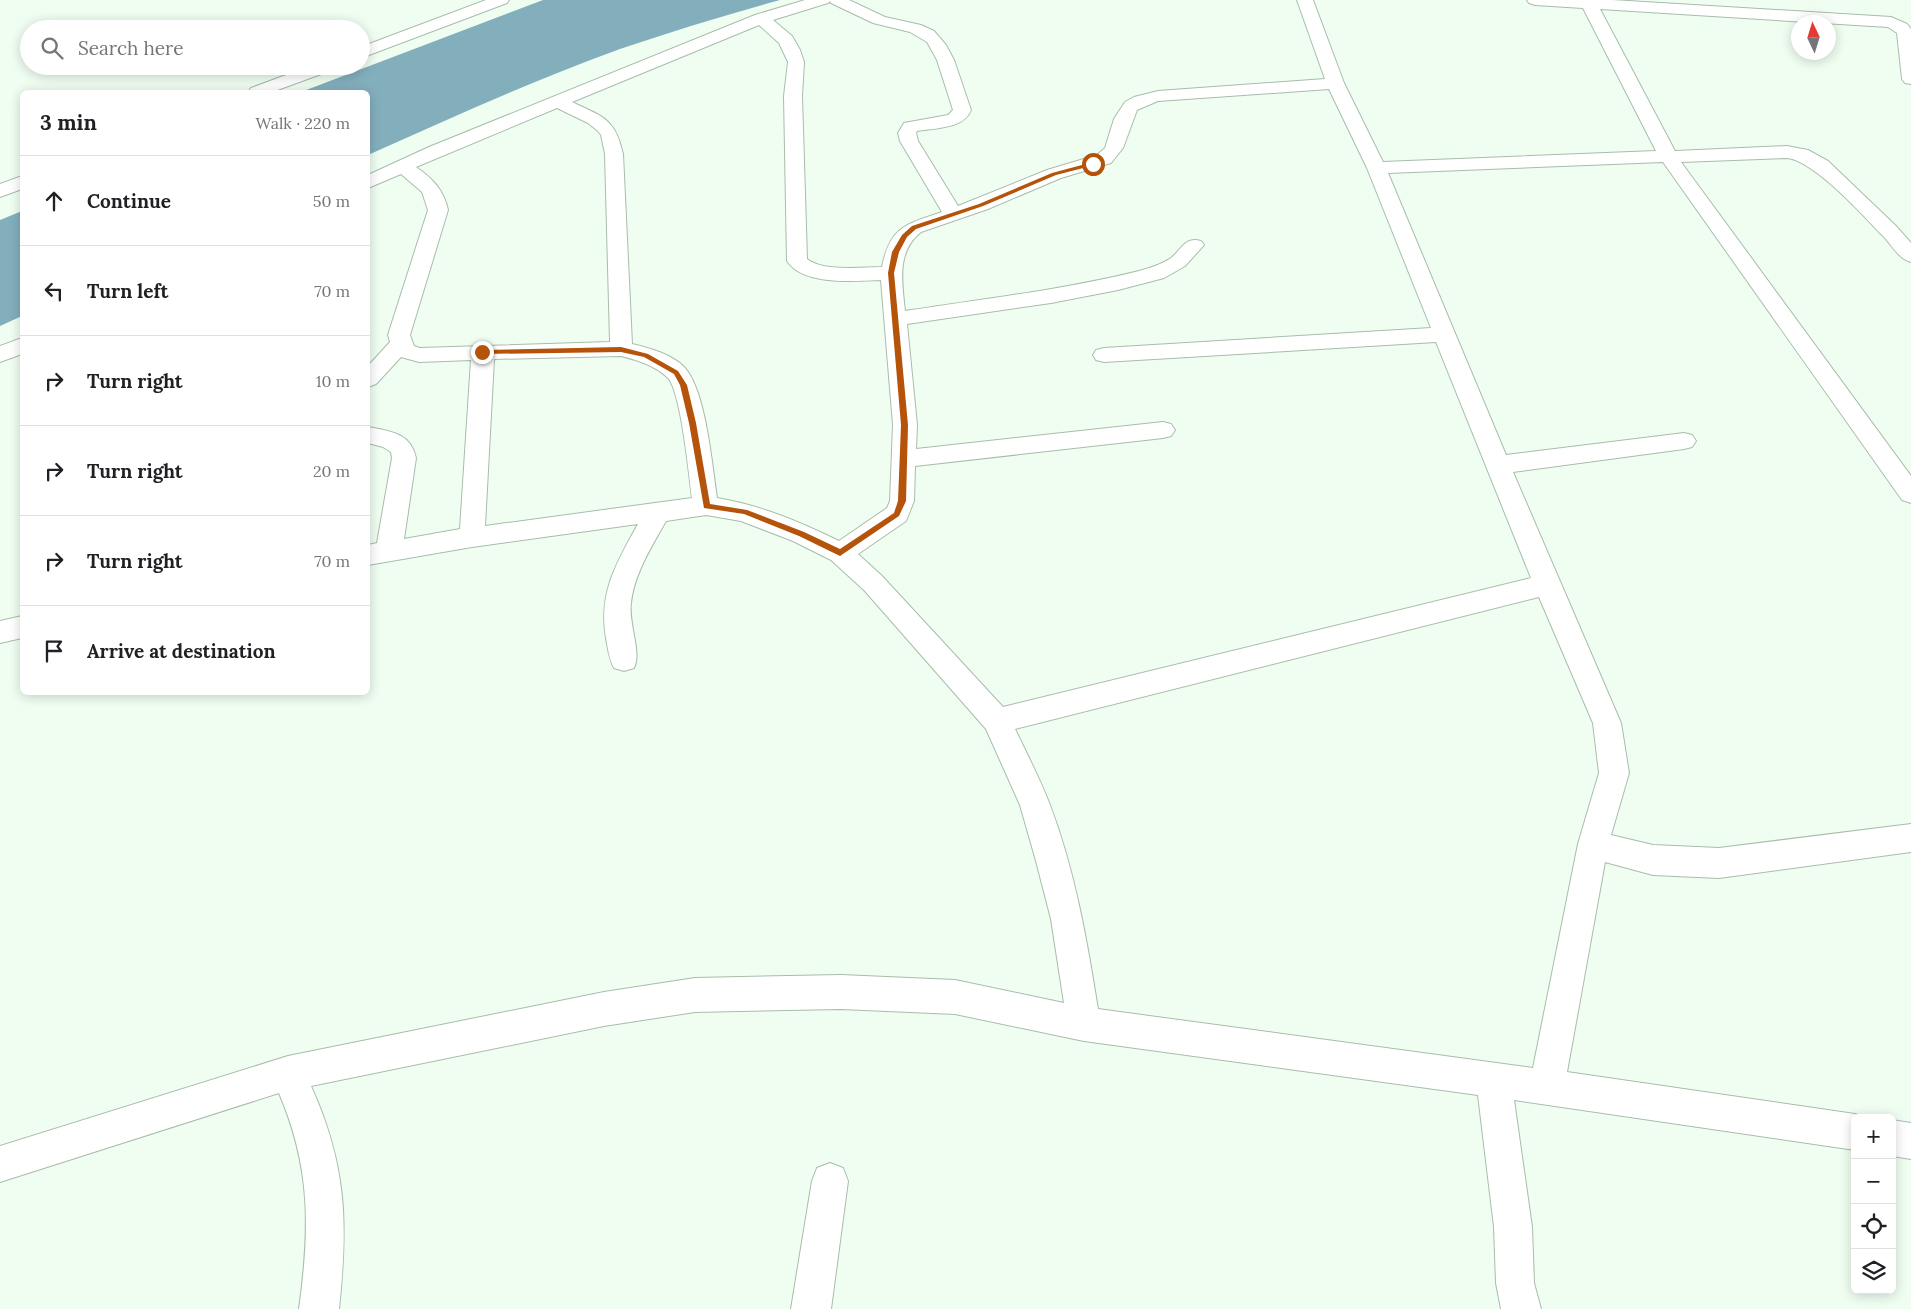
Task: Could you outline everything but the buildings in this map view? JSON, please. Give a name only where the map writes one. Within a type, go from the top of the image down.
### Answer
[{"type":"street","points":[[370,50],[501,0]]},
{"type":"street","points":[[370,181],[557,101],[761,18],[822,0]]},
{"type":"street","points":[[837,0],[866,15],[895,26],[923,31],[932,37],[940,48],[962,110],[960,115],[953,119],[910,127],[907,133],[909,141],[953,214]]},
{"type":"street","points":[[1305,0],[1335,83],[1376,168],[1547,585],[1607,723],[1614,773],[1592,844],[1547,1087]]},
{"type":"street","points":[[1535,0],[1588,2],[1791,17]]},
{"type":"street","points":[[1808,0],[1817,15]]},
{"type":"street","points":[[1588,2],[1669,158],[1911,494]]},
{"type":"street","points":[[761,18],[786,40],[796,62],[793,96],[797,261],[807,270],[821,273],[891,273]]},
{"type":"street","points":[[1836,19],[1879,20],[1891,22],[1901,27],[1905,32],[1911,79]]},
{"type":"street","points":[[262,90],[302,75]]},
{"type":"street","points":[[840,553],[897,514],[902,501],[905,425],[891,273],[896,252],[904,236],[914,228],[981,205],[1054,174],[1104,159],[1112,154],[1123,120],[1132,106],[1148,99],[1171,95],[1335,83]]},
{"type":"street","points":[[557,101],[594,119],[610,135],[614,154],[621,349]]},
{"type":"street","points":[[1376,168],[1788,152],[1801,154],[1821,165],[1889,230],[1911,256]]},
{"type":"street","points":[[402,166],[427,184],[436,195],[438,210],[399,335],[406,351],[418,356],[482,352],[621,349],[646,355],[659,361],[676,372],[684,385],[693,423],[706,506]]},
{"type":"street","points":[[0,191],[20,183]]},
{"type":"street","points":[[1889,230],[1911,231]]},
{"type":"street","points":[[895,319],[1118,284],[1157,273],[1178,262],[1194,245]]},
{"type":"street","points":[[1104,355],[1444,334]]},
{"type":"street","points":[[370,377],[401,343]]},
{"type":"street","points":[[0,355],[20,346]]},
{"type":"street","points":[[472,537],[482,352]]},
{"type":"street","points":[[904,459],[1163,430]]},
{"type":"street","points":[[370,435],[391,441],[402,448],[404,458],[378,553],[472,537],[706,506],[744,512],[802,534],[840,553],[873,583],[997,721],[1035,805],[1052,861],[1067,919],[1084,1024]]},
{"type":"street","points":[[1498,465],[1684,441]]},
{"type":"street","points":[[624,660],[617,619],[618,598],[625,577],[657,513]]},
{"type":"street","points":[[997,721],[1547,585]]},
{"type":"street","points":[[0,632],[20,627]]},
{"type":"street","points":[[1592,844],[1653,860],[1720,863],[1911,838]]},
{"type":"street","points":[[0,1164],[288,1073],[604,1009],[695,995],[841,992],[955,997],[1084,1024],[1547,1087],[1851,1131]]},
{"type":"street","points":[[288,1073],[315,1140],[323,1178],[325,1224],[319,1309]]},
{"type":"street","points":[[1494,1080],[1513,1226],[1515,1283],[1522,1309]]},
{"type":"street","points":[[1896,1138],[1911,1140]]},
{"type":"street","points":[[810,1309],[830,1182]]},
{"type":"water","points":[[543,0],[780,0],[620,49],[556,73],[370,154],[370,90],[306,90],[346,75],[370,75],[370,66]]},
{"type":"water","points":[[20,212],[20,317],[0,326],[0,220]]},
{"type":"route","points":[[482,352],[621,349],[646,355],[659,361],[676,372],[684,385],[693,423],[706,506],[744,512],[802,534],[840,553],[897,514],[902,501],[905,425],[891,273],[896,252],[904,236],[914,228],[981,205],[1027,184],[1054,174],[1093,164]]}]
